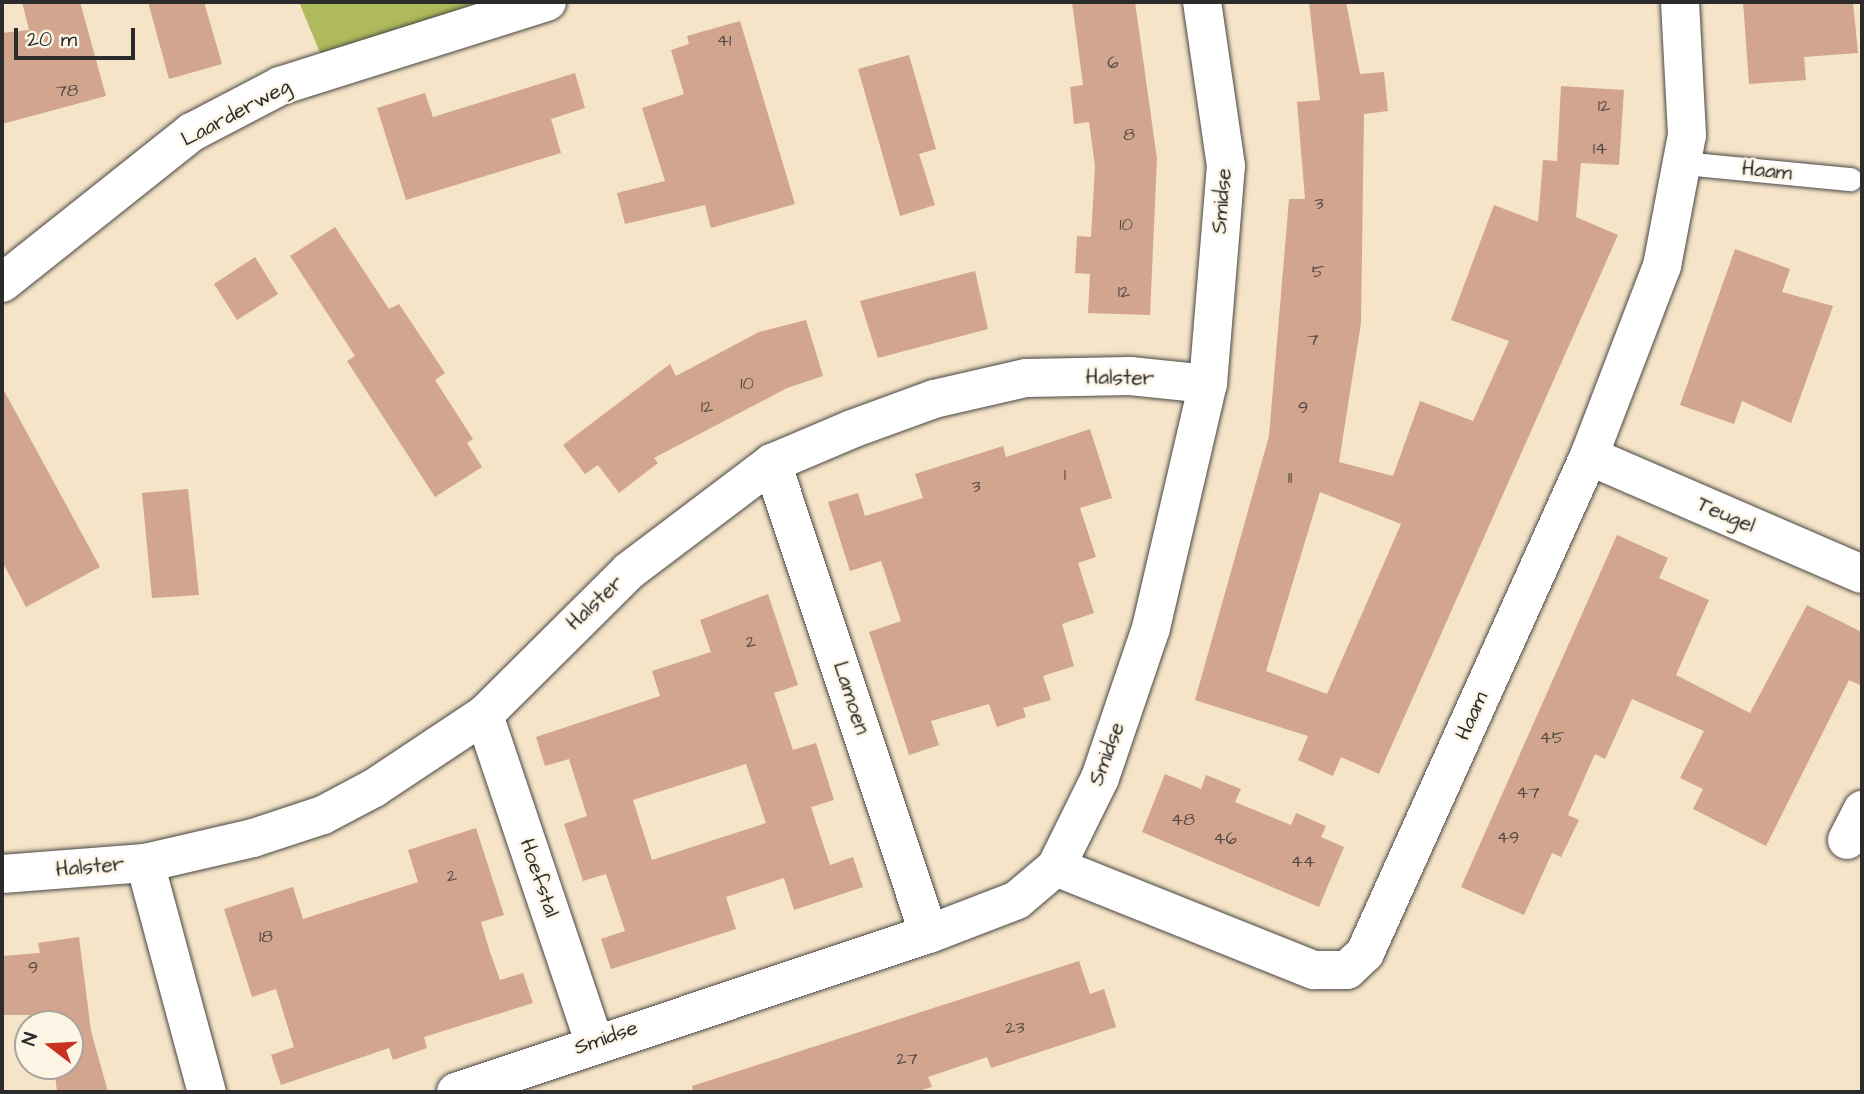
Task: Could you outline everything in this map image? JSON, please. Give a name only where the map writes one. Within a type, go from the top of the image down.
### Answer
[{"type":"street","name":"Laarderweg","points":[[2,283],[192,132],[280,86],[547,2]]},
{"type":"street","name":"Smidse","points":[[456,1092],[594,1042],[929,933],[1017,900],[1056,867],[1100,778],[1150,628],[1208,384],[1226,166],[1202,2]]},
{"type":"street","name":"Haam","points":[[1056,867],[1314,970],[1347,970],[1365,953],[1589,456],[1662,266],[1684,163],[1680,2]]},
{"type":"street","name":"Halster","points":[[2,874],[145,863],[323,815],[484,715],[629,572],[772,463],[934,399],[1026,378],[1130,376],[1208,384]]},
{"type":"street","name":"Teugel","points":[[1589,456],[1862,574]]},
{"type":"street","name":"Lamoen","points":[[772,463],[929,933]]},
{"type":"street","name":"Hoefstal","points":[[484,715],[594,1042]]},
{"type":"street","points":[[145,863],[207,1092]]},
{"type":"lane","name":"Haam","points":[[1684,163],[1850,179]]},
{"type":"green space","points":[[299,2],[480,2],[321,55]]},
{"type":"building","points":[[22,2],[80,2],[106,96],[2,124],[2,33],[29,30]]},
{"type":"building","points":[[148,2],[204,2],[222,64],[169,79]]},
{"type":"building","points":[[1072,2],[1135,2],[1157,159],[1150,315],[1088,313],[1090,274],[1075,273],[1077,236],[1091,237],[1095,166],[1089,122],[1074,124],[1070,87],[1083,85]]},
{"type":"building","points":[[1309,2],[1346,2],[1360,74],[1384,72],[1388,111],[1364,114],[1361,323],[1339,462],[1393,476],[1420,401],[1473,421],[1509,341],[1451,320],[1494,205],[1538,222],[1543,160],[1557,161],[1561,86],[1624,90],[1619,165],[1581,163],[1576,217],[1618,235],[1379,774],[1341,757],[1333,776],[1298,760],[1308,736],[1195,700],[1269,436],[1289,199],[1305,199],[1297,102],[1320,100]],"holes":[[[1320,492],[1401,524],[1327,694],[1266,671]]]},
{"type":"building","points":[[1743,2],[1853,2],[1858,53],[1804,57],[1806,80],[1749,84]]},
{"type":"building","points":[[740,21],[795,204],[711,228],[705,205],[625,224],[617,193],[665,181],[642,108],[684,94],[671,50],[689,44],[687,36]]},
{"type":"building","points":[[909,55],[936,149],[919,154],[935,205],[900,216],[858,69]]},
{"type":"building","points":[[575,73],[585,108],[551,119],[561,153],[406,200],[377,108],[425,93],[433,117]]},
{"type":"building","points":[[335,227],[389,309],[399,304],[445,373],[435,380],[473,439],[467,443],[482,467],[435,497],[347,361],[355,356],[290,256]]},
{"type":"building","points":[[1735,249],[1790,269],[1782,292],[1833,306],[1791,423],[1742,401],[1734,424],[1680,405]]},
{"type":"building","points":[[255,257],[278,294],[237,320],[214,284]]},
{"type":"building","points":[[975,271],[988,329],[878,358],[860,301]]},
{"type":"building","points":[[806,320],[823,376],[787,388],[654,458],[658,463],[619,493],[598,465],[585,474],[563,445],[670,364],[676,376],[759,332]]},
{"type":"building","points":[[2,387],[100,567],[26,607],[2,561]]},
{"type":"building","points":[[1090,429],[1112,498],[1080,508],[1096,557],[1078,563],[1094,613],[1062,624],[1074,666],[1043,676],[1051,700],[1023,708],[1026,717],[997,727],[989,704],[931,721],[939,745],[909,755],[869,632],[901,621],[881,561],[850,571],[828,502],[858,493],[865,516],[923,498],[915,474],[1003,446],[1006,457]]},
{"type":"building","points":[[188,489],[199,595],[152,598],[142,493]]},
{"type":"building","points":[[1617,535],[1668,558],[1659,578],[1709,600],[1676,675],[1750,713],[1807,605],[1862,632],[1862,686],[1849,680],[1766,846],[1693,809],[1703,789],[1680,778],[1704,731],[1632,699],[1605,759],[1595,754],[1568,815],[1579,820],[1561,857],[1552,853],[1524,915],[1461,887]]},
{"type":"building","points":[[768,594],[798,685],[774,693],[793,750],[816,743],[834,800],[811,807],[830,865],[853,857],[863,887],[794,910],[784,878],[726,897],[736,929],[611,969],[601,939],[625,931],[606,874],[583,881],[564,824],[587,816],[569,759],[545,766],[536,737],[660,696],[652,671],[711,652],[700,620]],"holes":[[[746,764],[766,823],[652,860],[633,800]]]},
{"type":"building","points":[[1165,774],[1201,789],[1206,775],[1241,789],[1235,802],[1291,825],[1296,813],[1326,826],[1321,837],[1344,847],[1319,907],[1142,832]]},
{"type":"building","points":[[476,828],[504,915],[481,922],[490,952],[500,980],[523,973],[533,1003],[424,1037],[427,1048],[393,1060],[389,1048],[281,1085],[271,1055],[294,1047],[276,989],[252,997],[224,909],[293,887],[303,919],[418,882],[408,850]]},
{"type":"building","points":[[79,937],[91,1031],[108,1092],[57,1092],[56,1080],[84,1080],[84,1010],[14,1010],[14,1015],[2,1015],[2,956],[40,953],[38,943]]},
{"type":"building","points":[[1079,961],[1090,994],[1104,989],[1116,1027],[991,1068],[987,1057],[928,1077],[932,1087],[915,1092],[693,1092],[692,1086]]}]
